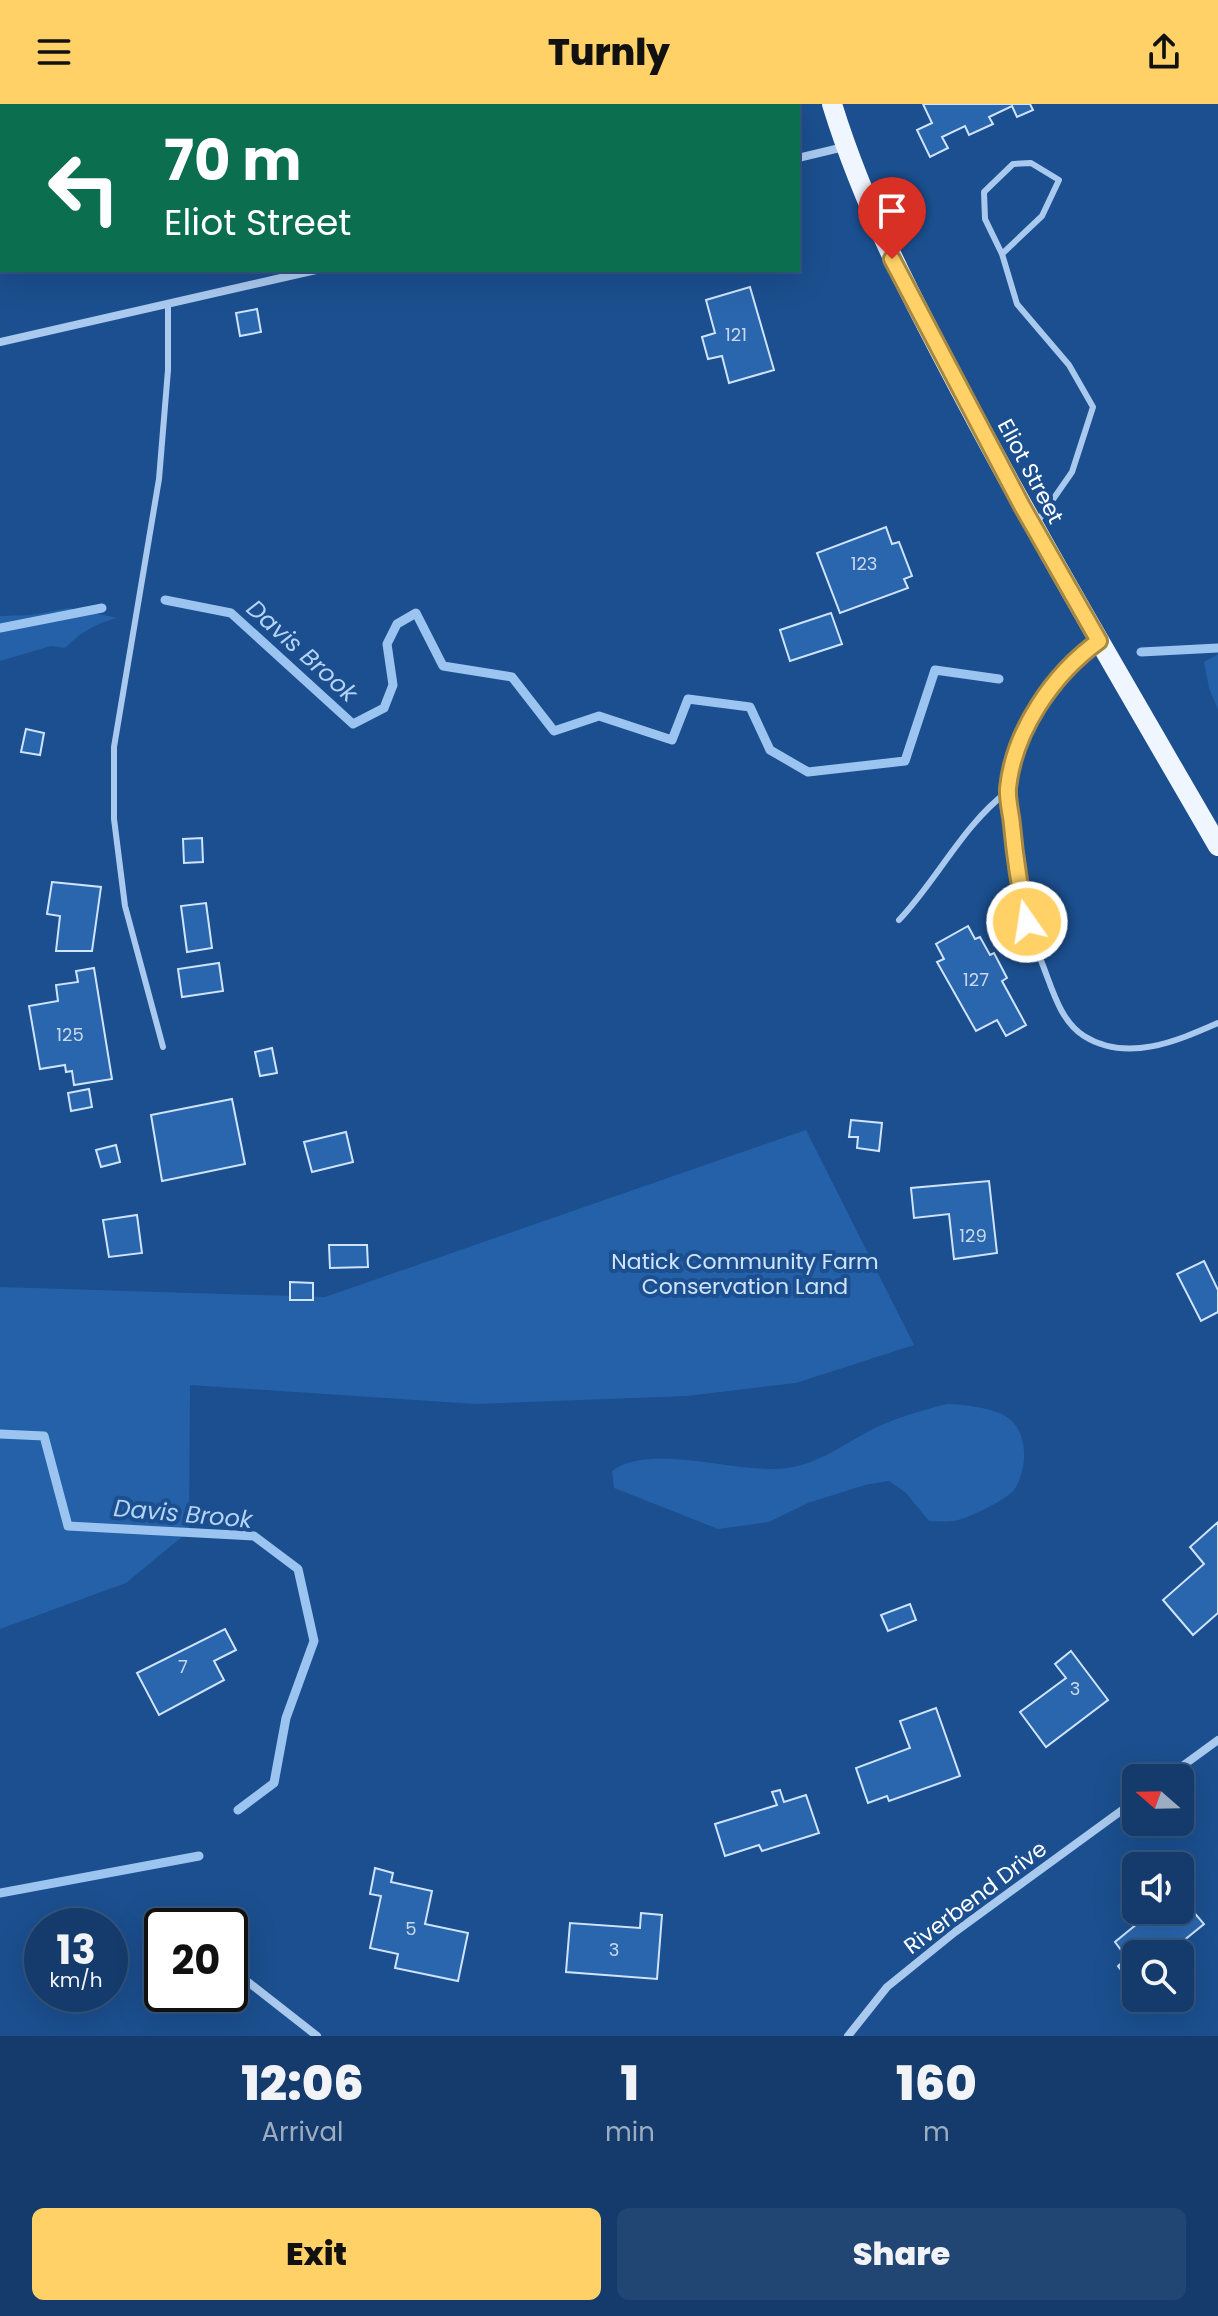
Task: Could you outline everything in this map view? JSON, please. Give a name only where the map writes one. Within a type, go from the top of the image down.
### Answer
[{"type":"main road","name":"Eliot Street","points":[[832,104],[863,196],[902,280],[1033,527],[1218,846]]},
{"type":"street","points":[[800,157],[845,146]]},
{"type":"street","points":[[0,342],[308,272]]},
{"type":"street","points":[[1185,1764],[1218,1740]]},
{"type":"street","name":"Riverbend Drive","points":[[848,2036],[898,1977],[1122,1810]]},
{"type":"street","points":[[248,1982],[317,2036]]},
{"type":"lane","points":[[1002,254],[1042,216],[1059,180],[1031,163],[1013,164],[984,192],[985,219],[1002,254],[1017,304],[1069,365],[1093,407],[1072,472],[1033,527]]},
{"type":"lane","points":[[163,1047],[125,906],[114,819],[114,747],[159,479],[168,370],[168,305]]},
{"type":"lane","points":[[1099,641],[1061,673],[1031,719],[1012,767],[1008,791],[1017,876],[1027,922],[1060,1008],[1072,1026],[1085,1037],[1103,1043],[1147,1048],[1171,1043],[1218,1023]]},
{"type":"lane","points":[[899,920],[920,898],[968,828],[985,809],[1008,791]]},
{"type":"green space","points":[[69,608],[118,618],[89,629],[65,648],[51,646],[0,661],[0,616],[31,615]]},
{"type":"green space","points":[[1218,654],[1218,710],[1209,688],[1204,662]]},
{"type":"green space","name":"Natick Community Farm Conservation Land","points":[[806,1130],[914,1345],[796,1383],[687,1396],[475,1404],[190,1385],[189,1531],[126,1583],[0,1629],[0,1287],[325,1297]]},
{"type":"green space","points":[[947,1404],[1001,1414],[1014,1424],[1023,1441],[1024,1462],[1014,1490],[995,1504],[960,1520],[929,1521],[906,1493],[889,1481],[865,1485],[808,1503],[769,1522],[718,1529],[614,1488],[612,1471],[649,1459],[767,1469],[799,1466],[885,1423]]},
{"type":"building","points":[[923,104],[1030,104],[1033,110],[1017,117],[1012,106],[989,117],[993,124],[969,135],[965,126],[942,137],[948,148],[930,157],[917,130],[932,123]]},
{"type":"building","points":[[750,287],[774,370],[729,383],[722,356],[708,359],[702,337],[715,333],[706,300]]},
{"type":"building","points":[[257,309],[261,332],[240,336],[236,313]]},
{"type":"building","points":[[886,527],[892,544],[899,542],[912,576],[904,579],[908,588],[840,613],[817,553]]},
{"type":"building","points":[[831,613],[842,644],[790,661],[780,630]]},
{"type":"building","points":[[26,729],[44,733],[40,755],[21,752]]},
{"type":"building","points":[[202,838],[203,862],[184,863],[183,839]]},
{"type":"building","points":[[52,882],[101,887],[92,951],[56,951],[60,916],[47,914]]},
{"type":"building","points":[[206,903],[212,948],[187,952],[181,906]]},
{"type":"building","points":[[968,926],[975,939],[980,937],[990,955],[994,953],[1007,978],[1002,981],[1026,1025],[1006,1036],[997,1020],[976,1031],[937,962],[944,959],[936,944]]},
{"type":"building","points":[[219,963],[223,991],[182,997],[178,969]]},
{"type":"building","points":[[94,968],[112,1079],[74,1085],[72,1071],[66,1072],[65,1065],[40,1069],[29,1006],[58,1001],[56,985],[78,982],[76,971]]},
{"type":"building","points":[[272,1048],[277,1073],[260,1076],[255,1052]]},
{"type":"building","points":[[89,1089],[92,1107],[71,1111],[68,1093]]},
{"type":"building","points":[[232,1099],[245,1164],[162,1181],[151,1115]]},
{"type":"building","points":[[851,1120],[882,1123],[879,1151],[857,1148],[858,1137],[849,1137]]},
{"type":"building","points":[[346,1132],[353,1162],[312,1172],[304,1142]]},
{"type":"building","points":[[116,1145],[120,1162],[101,1167],[96,1150]]},
{"type":"building","points":[[989,1181],[997,1253],[954,1259],[949,1214],[914,1218],[911,1188]]},
{"type":"building","points":[[137,1215],[142,1253],[109,1257],[103,1220]]},
{"type":"building","points":[[329,1245],[367,1245],[368,1267],[330,1268]]},
{"type":"building","points":[[1204,1261],[1218,1290],[1218,1312],[1201,1321],[1177,1274]]},
{"type":"building","points":[[290,1282],[313,1283],[313,1300],[290,1300]]},
{"type":"building","points":[[1218,1522],[1218,1613],[1193,1635],[1163,1600],[1204,1564],[1190,1547]]},
{"type":"building","points":[[910,1604],[916,1620],[888,1631],[881,1615]]},
{"type":"building","points":[[225,1629],[236,1650],[214,1661],[224,1680],[159,1715],[137,1673]]},
{"type":"building","points":[[1071,1651],[1108,1700],[1046,1747],[1020,1712],[1066,1678],[1055,1664]]},
{"type":"building","points":[[936,1708],[960,1776],[889,1801],[887,1796],[868,1803],[856,1768],[910,1748],[900,1721]]},
{"type":"building","points":[[780,1790],[784,1802],[806,1795],[819,1833],[762,1851],[759,1845],[725,1856],[715,1824],[777,1805],[772,1792]]},
{"type":"building","points":[[375,1868],[393,1873],[391,1882],[432,1891],[425,1924],[468,1933],[458,1981],[395,1968],[398,1954],[370,1948],[381,1896],[370,1894]]},
{"type":"building","points":[[1194,1912],[1204,1924],[1184,1940],[1122,1940],[1122,1951],[1115,1942],[1137,1924],[1194,1924]]},
{"type":"building","points":[[641,1913],[662,1915],[657,1979],[566,1972],[570,1923],[640,1928]]},
{"type":"waterway","name":"Davis Brook","points":[[165,600],[231,613],[353,724],[384,708],[393,685],[387,644],[397,624],[416,613],[443,666],[512,677],[554,731],[599,716],[672,740],[688,699],[750,707],[770,750],[808,772],[905,761],[935,670],[999,679]]},
{"type":"waterway","name":"Davis Brook","points":[[0,628],[102,608]]},
{"type":"waterway","name":"Davis Brook","points":[[1141,652],[1218,648]]},
{"type":"waterway","name":"Davis Brook","points":[[0,1434],[44,1436],[68,1526],[254,1536],[298,1569],[314,1641],[286,1718],[274,1783],[238,1810]]},
{"type":"waterway","name":"Davis Brook","points":[[0,1893],[199,1856]]},
{"type":"route","points":[[892,259],[1022,506],[1099,641],[1061,673],[1031,719],[1012,767],[1008,791],[1017,876],[1027,922]]}]
